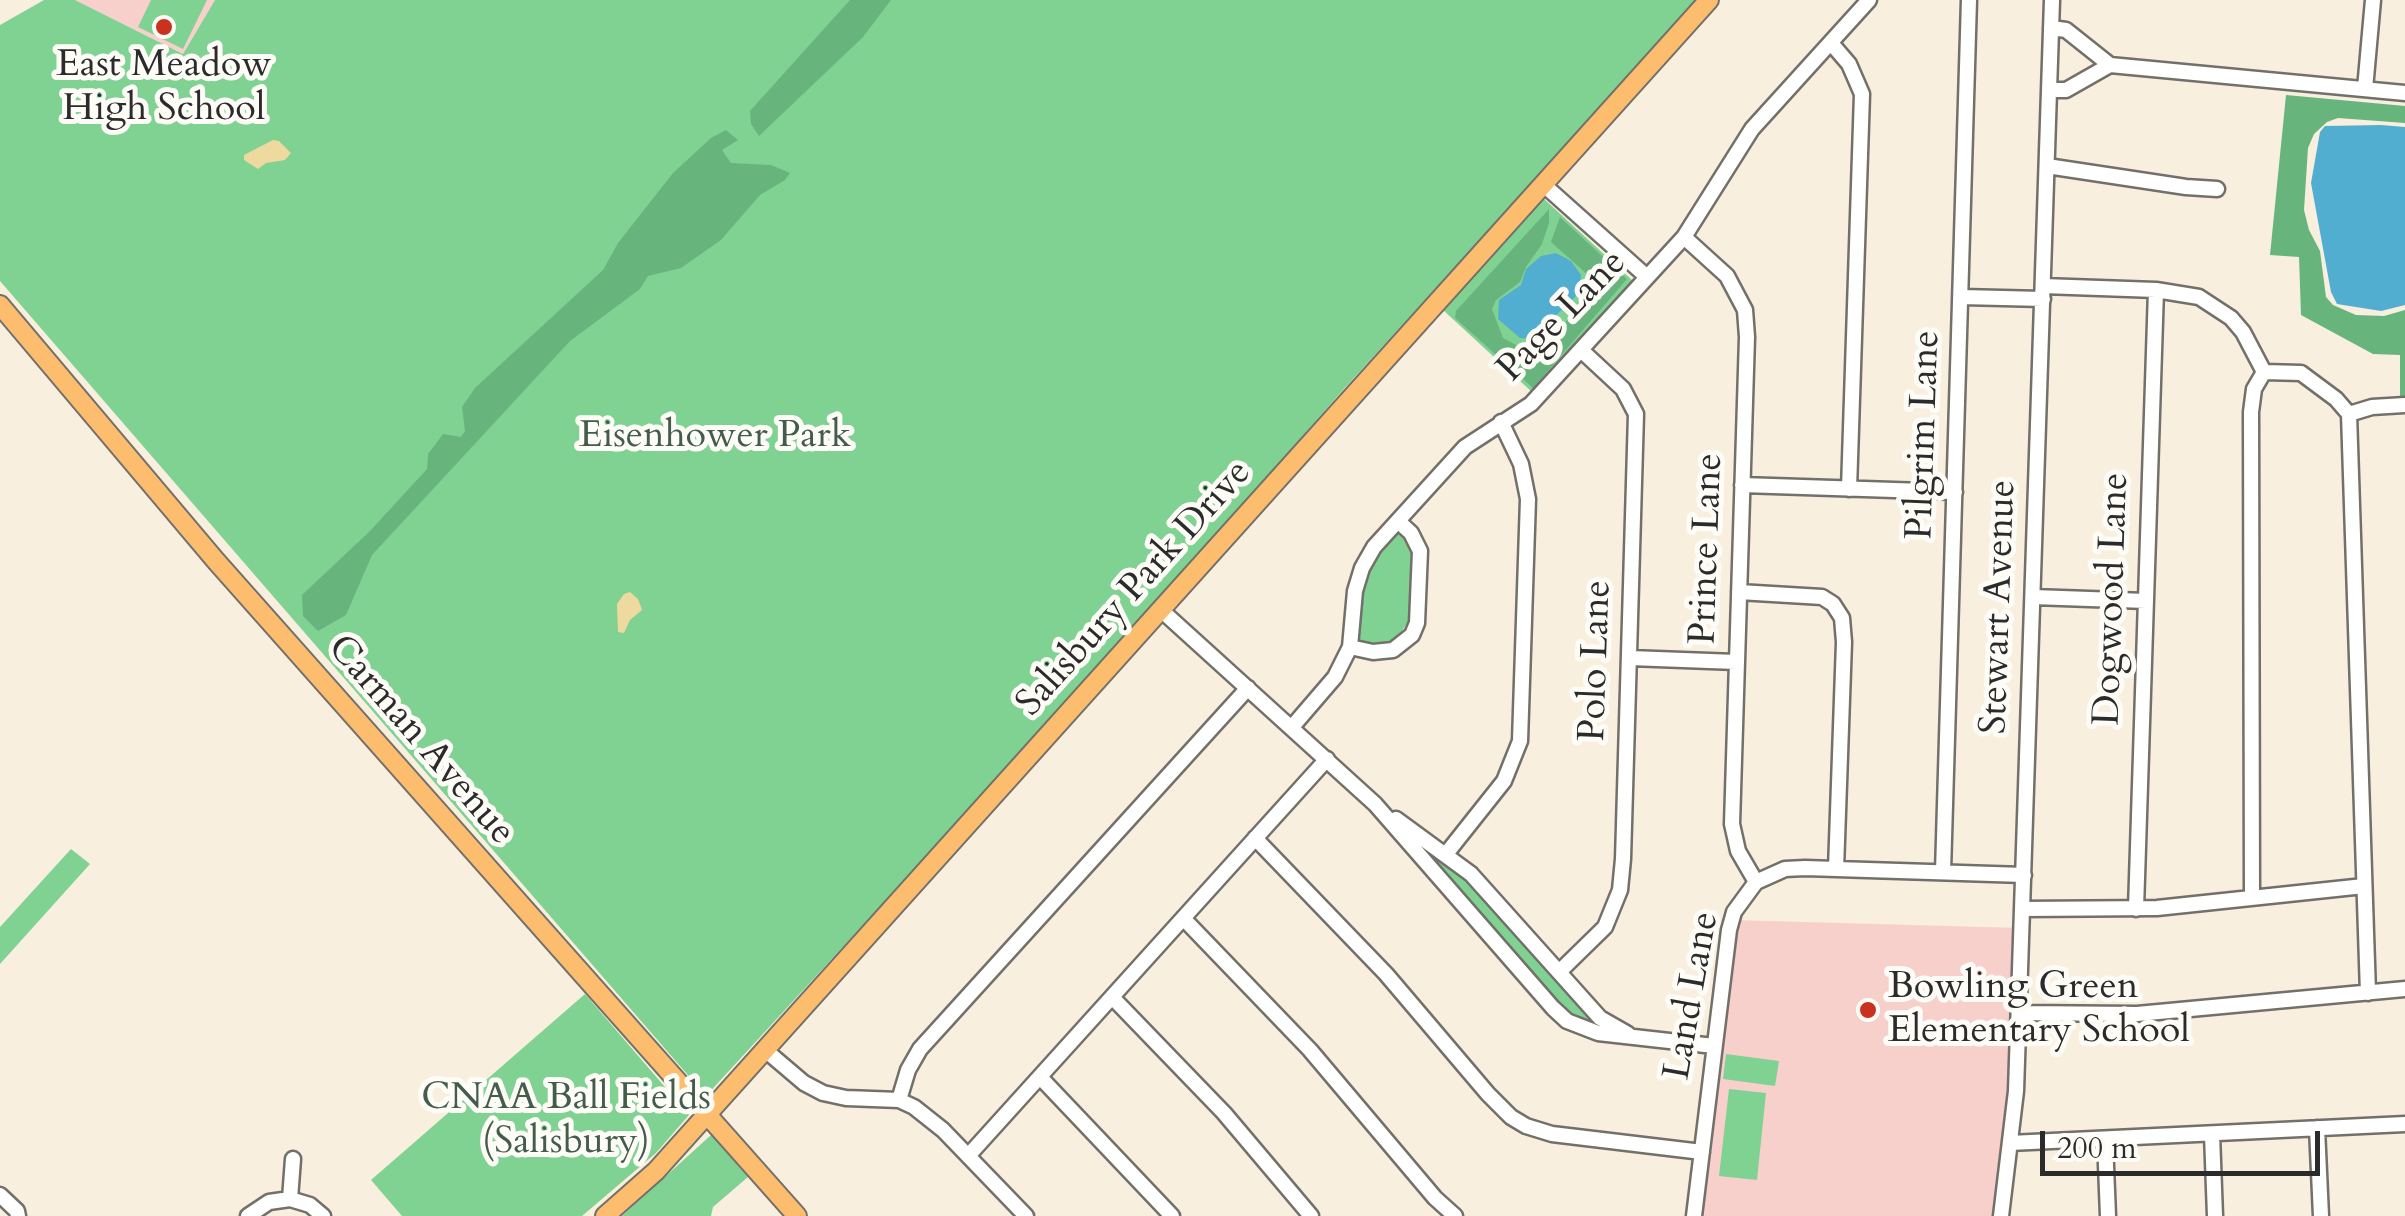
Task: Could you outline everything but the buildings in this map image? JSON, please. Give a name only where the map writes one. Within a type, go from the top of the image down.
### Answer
[{"type":"main road","name":"Salisbury Park Drive","points":[[605,1216],[656,1171],[1709,0]]},
{"type":"main road","name":"Carman Avenue","points":[[0,305],[216,561],[797,1216]]},
{"type":"street","name":"Page Lane","points":[[1292,727],[1336,677],[1350,647],[1354,591],[1374,547],[1465,447],[1531,404],[1684,237],[1752,129],[1869,0]]},
{"type":"street","name":"Pilgrim Lane","points":[[1943,872],[1969,0]]},
{"type":"street","name":"Stewart Avenue","points":[[2001,1216],[2016,1091],[2020,1012],[2052,0]]},
{"type":"street","points":[[2365,89],[2373,0]]},
{"type":"street","points":[[2050,28],[2066,30],[2110,65],[2405,93]]},
{"type":"street","points":[[1830,43],[1849,64],[1862,94],[1849,489]]},
{"type":"street","points":[[2050,90],[2066,90],[2110,65]]},
{"type":"street","points":[[2046,166],[2217,189]]},
{"type":"street","points":[[1544,185],[1646,277]]},
{"type":"street","name":"Prince Lane","points":[[1684,237],[1727,276],[1745,310],[1734,839],[1756,882]]},
{"type":"street","name":"Dogwood Lane","points":[[2136,909],[2156,290]]},
{"type":"street","points":[[1962,296],[2186,292],[2218,307],[2243,332],[2264,372]]},
{"type":"street","name":"Polo Lane","points":[[1560,972],[1606,928],[1620,890],[1630,658],[1636,414],[1623,390],[1581,350]]},
{"type":"street","points":[[2264,372],[2301,373],[2349,414],[2368,993]]},
{"type":"street","points":[[2252,898],[2251,412],[2254,389],[2264,372]]},
{"type":"street","points":[[2349,414],[2372,406],[2405,405]]},
{"type":"street","points":[[1446,854],[1504,781],[1520,740],[1528,499],[1521,464],[1501,422]]},
{"type":"street","points":[[1742,486],[1955,492]]},
{"type":"street","points":[[1350,647],[1372,652],[1393,650],[1412,635],[1417,624],[1420,551],[1399,522]]},
{"type":"street","points":[[1739,592],[1822,597],[1833,604],[1842,618],[1836,869]]},
{"type":"street","points":[[2033,597],[2146,601]]},
{"type":"street","points":[[1160,609],[1375,804],[1552,1008],[1586,1030],[1714,1046]]},
{"type":"street","points":[[1630,658],[1736,662]]},
{"type":"street","points":[[899,1100],[908,1070],[920,1049],[1248,688]]},
{"type":"street","points":[[968,1156],[1326,759]]},
{"type":"street","points":[[1375,804],[1446,854],[1495,896],[1600,1018],[1638,1039]]},
{"type":"street","points":[[1255,838],[1386,974],[1511,1117],[1552,1134],[1702,1152]]},
{"type":"street","name":"Land Lane","points":[[1694,1216],[1728,930],[1734,912],[1756,882],[1785,869],[2024,875]]},
{"type":"street","points":[[2022,909],[2136,909],[2364,886]]},
{"type":"street","points":[[1184,918],[1310,1050],[1455,1216]]},
{"type":"street","points":[[2020,1012],[2138,1014],[2405,989]]},
{"type":"street","points":[[1112,997],[1224,1113],[1311,1216]]},
{"type":"street","points":[[764,1049],[804,1083],[823,1093],[899,1100],[928,1116],[1026,1216]]},
{"type":"street","points":[[1040,1076],[1172,1216]]},
{"type":"street","points":[[2010,1143],[2405,1124]]},
{"type":"street","points":[[2317,1128],[2321,1216]]},
{"type":"street","points":[[2212,1134],[2215,1216]]},
{"type":"street","points":[[2105,1140],[2108,1216]]},
{"type":"street","points":[[290,1199],[293,1160]]},
{"type":"street","points":[[0,1195],[18,1211],[18,1216]]},
{"type":"street","points":[[248,1216],[269,1202],[290,1199],[310,1205],[324,1216]]},
{"type":"shaded area","name":"East Meadow High School","points":[[75,0],[215,0],[183,54]]},
{"type":"shaded area","name":"Bowling Green Elementary School","points":[[1733,920],[2019,928],[2014,1089],[1999,1216],[1695,1216]]},
{"type":"green space","name":"Eisenhower Park","points":[[44,0],[75,0],[183,54],[215,0],[1698,0],[1342,391],[1107,659],[706,1096],[0,281],[0,25]]},
{"type":"green space","points":[[151,0],[207,0],[183,49],[138,27]]},
{"type":"green space","points":[[850,0],[891,0],[863,37],[759,136],[751,124],[750,111]]},
{"type":"green space","points":[[2286,95],[2405,106],[2405,123],[2338,118],[2314,134],[2308,148],[2304,210],[2320,251],[2326,297],[2333,305],[2356,315],[2384,316],[2405,310],[2405,398],[2400,398],[2400,355],[2373,354],[2301,315],[2299,257],[2270,255]]},
{"type":"green space","points":[[726,130],[738,140],[722,150],[731,163],[771,165],[790,173],[785,180],[760,195],[721,240],[681,268],[648,276],[640,289],[570,341],[372,555],[346,615],[318,631],[303,616],[302,595],[370,531],[427,469],[428,454],[443,434],[461,437],[465,431],[462,407],[475,388],[603,270],[618,243],[673,173],[711,138]]},
{"type":"green space","points":[[1543,198],[1632,280],[1533,393],[1442,309]]},
{"type":"green space","points":[[1549,209],[1542,244],[1520,282],[1496,300],[1492,309],[1503,338],[1526,350],[1543,345],[1578,309],[1589,291],[1588,275],[1551,242],[1560,217],[1627,279],[1533,388],[1455,318],[1456,311]]},
{"type":"green space","points":[[1400,531],[1408,538],[1414,556],[1410,619],[1389,643],[1362,642],[1361,592],[1367,573]]},
{"type":"green space","points":[[1413,838],[1488,898],[1600,1027],[1573,1016],[1557,1004]]},
{"type":"green space","points":[[71,849],[90,864],[0,964],[0,927]]},
{"type":"green space","name":"CNAA Ball Fields (Salisbury)","points":[[585,994],[689,1115],[656,1153],[582,1216],[402,1216],[371,1180]]},
{"type":"green space","points":[[1726,1054],[1779,1061],[1775,1086],[1723,1079]]},
{"type":"green space","points":[[1729,1089],[1766,1093],[1757,1180],[1719,1176]]},
{"type":"green space","points":[[711,1135],[748,1177],[713,1207],[711,1216],[622,1216]]},
{"type":"sand","points":[[273,140],[291,153],[285,160],[266,163],[258,169],[244,160],[244,155]]},
{"type":"sand","points":[[630,592],[642,610],[630,620],[624,633],[618,632],[617,604]]},
{"type":"water","points":[[2325,126],[2405,127],[2405,305],[2381,311],[2337,304],[2331,292],[2311,183],[2320,132]]},
{"type":"water","points":[[1556,253],[1571,261],[1581,275],[1580,292],[1532,339],[1520,338],[1498,319],[1499,300],[1521,285],[1526,269],[1541,256]]},
{"type":"place","name":"East Meadow High School","points":[[164,27]]},
{"type":"place","name":"Bowling Green Elementary School","points":[[1868,1010]]}]
